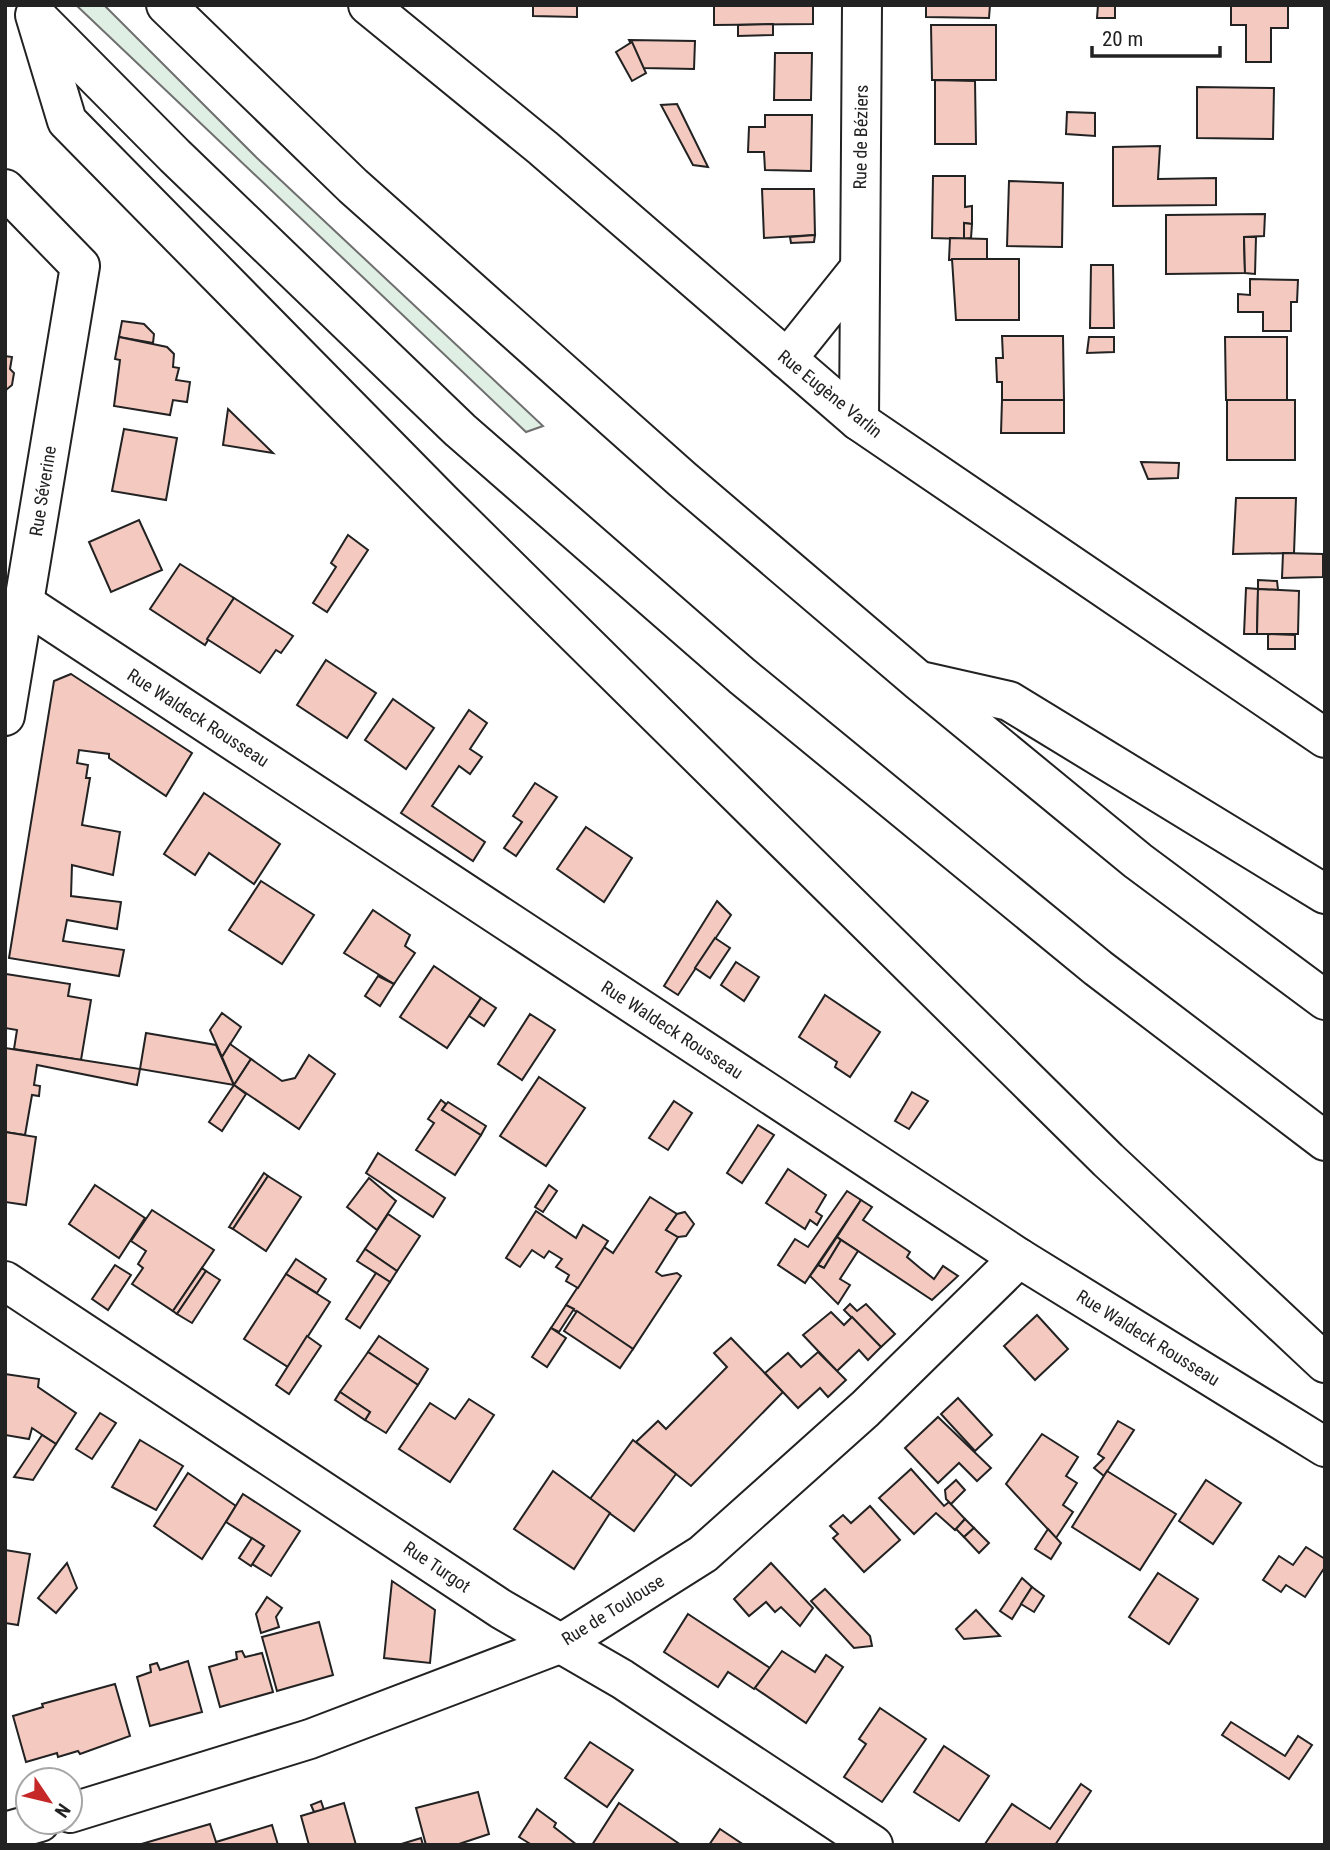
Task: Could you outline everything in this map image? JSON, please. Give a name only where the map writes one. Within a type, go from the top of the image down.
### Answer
[{"type":"main road","points":[[166,5],[353,186],[682,479],[919,681],[1138,861],[1325,1000]]},
{"type":"main road","name":"Rue de Béziers","points":[[859,421],[862,5]]},
{"type":"main road","points":[[30,10],[175,156],[460,430],[742,676],[1098,968],[1325,1141]]},
{"type":"main road","points":[[30,10],[67,121],[442,502],[1008,1062],[1108,1160],[1325,1363]]},
{"type":"main road","name":"Rue Eugène Varlin","points":[[384,11],[859,421],[1325,738]]},
{"type":"main road","name":"Rue Séverine","points":[[5,189],[80,266],[15,606],[5,716]]},
{"type":"main road","points":[[787,359],[859,269]]},
{"type":"main road","name":"Rue Waldeck Rousseau","points":[[15,606],[1019,1258],[1325,1447]]},
{"type":"main road","points":[[919,681],[1009,701],[1325,894]]},
{"type":"main road","name":"Rue de Toulouse","points":[[84,1809],[310,1739],[562,1643],[703,1554],[865,1409],[1019,1258]]},
{"type":"main road","name":"Rue Turgot","points":[[5,1281],[501,1609],[622,1678],[873,1845]]},
{"type":"green space","points":[[76,5],[104,5],[257,158],[543,426],[526,432]]},
{"type":"building","points":[[533,5],[577,5],[577,17],[533,16]]},
{"type":"building","points":[[714,5],[813,5],[813,24],[714,25]]},
{"type":"building","points":[[926,5],[990,5],[989,18],[926,17]]},
{"type":"building","points":[[1098,5],[1115,5],[1115,18],[1097,18]]},
{"type":"building","points":[[1231,5],[1288,5],[1288,28],[1271,28],[1271,62],[1246,62],[1246,25],[1231,25]]},
{"type":"building","points":[[773,24],[773,35],[738,36],[738,25]]},
{"type":"building","points":[[931,25],[996,25],[996,80],[932,80]]},
{"type":"building","points":[[629,40],[695,41],[694,69],[643,68]]},
{"type":"building","points":[[632,42],[646,73],[632,81],[616,52]]},
{"type":"building","points":[[775,53],[812,53],[811,100],[774,100]]},
{"type":"building","points":[[935,80],[975,81],[976,144],[935,144]]},
{"type":"building","points":[[1197,87],[1274,88],[1273,139],[1197,138]]},
{"type":"building","points":[[677,104],[708,167],[693,165],[661,105]]},
{"type":"building","points":[[1067,112],[1095,113],[1095,136],[1066,134]]},
{"type":"building","points":[[765,115],[812,115],[811,171],[765,170],[764,152],[748,152],[749,127],[765,127]]},
{"type":"building","points":[[1160,146],[1158,179],[1216,178],[1216,205],[1113,206],[1113,147]]},
{"type":"building","points":[[933,176],[965,176],[965,207],[972,206],[972,224],[964,223],[964,239],[932,238]]},
{"type":"building","points":[[1009,181],[1063,183],[1062,247],[1007,246]]},
{"type":"building","points":[[762,189],[814,189],[815,235],[764,238]]},
{"type":"building","points":[[1265,214],[1264,236],[1244,237],[1245,273],[1166,274],[1166,215]]},
{"type":"building","points":[[964,223],[972,224],[971,238],[964,239]]},
{"type":"building","points":[[815,235],[814,242],[791,243],[790,237]]},
{"type":"building","points":[[1244,237],[1256,237],[1255,274],[1245,273]]},
{"type":"building","points":[[950,238],[987,239],[987,259],[949,260]]},
{"type":"building","points":[[952,259],[1019,259],[1019,320],[956,320]]},
{"type":"building","points":[[1091,265],[1113,265],[1114,328],[1090,328]]},
{"type":"building","points":[[1250,279],[1298,280],[1297,302],[1291,302],[1291,331],[1263,331],[1263,312],[1238,312],[1238,294],[1250,295]]},
{"type":"building","points":[[122,321],[144,324],[154,334],[153,343],[119,337]]},
{"type":"building","points":[[1002,336],[1063,336],[1064,400],[1002,400],[1002,382],[997,382],[996,358],[1003,358]]},
{"type":"building","points":[[119,337],[167,347],[174,354],[173,367],[179,368],[176,380],[190,382],[187,402],[173,400],[170,415],[114,406],[120,360],[115,359]]},
{"type":"building","points":[[1089,337],[1114,337],[1114,352],[1087,353]]},
{"type":"building","points":[[1225,337],[1287,337],[1287,400],[1226,400]]},
{"type":"building","points":[[5,356],[12,357],[10,369],[14,373],[12,385],[6,390]]},
{"type":"building","points":[[1002,400],[1064,400],[1064,433],[1001,433]]},
{"type":"building","points":[[1227,400],[1295,400],[1295,460],[1227,460]]},
{"type":"building","points":[[228,409],[273,453],[223,445]]},
{"type":"building","points":[[124,429],[177,438],[166,500],[112,491]]},
{"type":"building","points":[[1141,462],[1179,463],[1178,478],[1148,479]]},
{"type":"building","points":[[1236,498],[1296,498],[1294,553],[1233,554]]},
{"type":"building","points":[[139,520],[162,570],[111,592],[89,542]]},
{"type":"building","points":[[348,535],[368,550],[327,612],[313,603],[336,567],[331,563]]},
{"type":"building","points":[[1283,553],[1323,554],[1323,577],[1282,578]]},
{"type":"building","points":[[180,564],[234,598],[205,645],[150,609]]},
{"type":"building","points":[[1258,580],[1277,581],[1278,590],[1258,589]]},
{"type":"building","points":[[1246,588],[1258,589],[1257,634],[1244,634]]},
{"type":"building","points":[[1258,589],[1299,591],[1298,634],[1257,634]]},
{"type":"building","points":[[234,598],[293,636],[281,653],[276,650],[260,673],[207,639]]},
{"type":"building","points":[[1268,634],[1295,635],[1295,649],[1268,649]]},
{"type":"building","points":[[326,660],[376,693],[347,738],[297,705]]},
{"type":"building","points":[[71,674],[192,753],[166,796],[109,758],[109,754],[79,750],[77,763],[88,765],[86,778],[90,778],[82,825],[120,832],[113,875],[72,865],[71,896],[121,902],[117,929],[67,920],[63,941],[124,950],[119,976],[9,958],[54,681]]},
{"type":"building","points":[[393,699],[434,728],[406,769],[365,740]]},
{"type":"building","points":[[469,710],[487,723],[470,749],[482,757],[470,774],[459,766],[432,806],[485,842],[473,861],[401,813]]},
{"type":"building","points":[[535,783],[557,797],[516,856],[504,848],[522,822],[513,816]]},
{"type":"building","points":[[204,793],[280,844],[254,884],[209,853],[195,875],[164,854]]},
{"type":"building","points":[[586,827],[632,858],[604,902],[557,869]]},
{"type":"building","points":[[261,881],[314,915],[282,964],[229,930]]},
{"type":"building","points":[[717,901],[731,915],[678,995],[664,986]]},
{"type":"building","points":[[373,910],[410,935],[405,946],[415,953],[394,984],[344,953]]},
{"type":"building","points":[[715,938],[730,948],[710,978],[695,968]]},
{"type":"building","points":[[736,962],[759,977],[744,1001],[721,985]]},
{"type":"building","points":[[434,966],[481,998],[447,1048],[400,1017]]},
{"type":"building","points":[[6,974],[70,984],[68,996],[91,1000],[81,1060],[14,1049],[17,1030],[5,1028]]},
{"type":"building","points":[[378,976],[394,984],[380,1006],[365,996]]},
{"type":"building","points":[[825,995],[880,1032],[850,1077],[835,1067],[837,1062],[799,1037]]},
{"type":"building","points":[[481,998],[496,1008],[484,1026],[469,1016]]},
{"type":"building","points":[[222,1013],[241,1027],[222,1057],[210,1030]]},
{"type":"building","points":[[530,1014],[555,1030],[522,1080],[498,1064]]},
{"type":"building","points":[[146,1033],[216,1045],[234,1085],[140,1069]]},
{"type":"building","points":[[230,1044],[251,1059],[234,1085],[222,1057]]},
{"type":"building","points":[[5,1048],[140,1069],[137,1085],[37,1065],[34,1085],[40,1086],[39,1096],[32,1095],[25,1135],[5,1132]]},
{"type":"building","points":[[309,1055],[335,1074],[299,1129],[234,1085],[251,1059],[282,1081],[295,1078]]},
{"type":"building","points":[[539,1077],[585,1108],[546,1166],[500,1136]]},
{"type":"building","points":[[234,1085],[246,1094],[222,1131],[209,1122]]},
{"type":"building","points":[[912,1092],[928,1101],[909,1129],[895,1121]]},
{"type":"building","points":[[441,1100],[446,1104],[442,1110],[481,1135],[455,1175],[416,1150],[434,1123],[428,1119]]},
{"type":"building","points":[[674,1101],[692,1113],[668,1150],[649,1138]]},
{"type":"building","points":[[448,1102],[486,1126],[481,1135],[442,1110]]},
{"type":"building","points":[[758,1125],[774,1135],[742,1183],[727,1173]]},
{"type":"building","points":[[5,1132],[36,1137],[26,1205],[5,1202]]},
{"type":"building","points":[[378,1153],[445,1198],[433,1217],[366,1173]]},
{"type":"building","points":[[788,1169],[826,1195],[816,1212],[822,1216],[817,1225],[810,1220],[805,1229],[766,1203]]},
{"type":"building","points":[[264,1173],[268,1176],[233,1229],[229,1227]]},
{"type":"building","points":[[268,1176],[301,1197],[266,1251],[233,1229]]},
{"type":"building","points":[[369,1178],[396,1201],[377,1230],[347,1207]]},
{"type":"building","points":[[95,1185],[145,1218],[119,1258],[69,1224]]},
{"type":"building","points":[[549,1185],[557,1191],[543,1212],[535,1207]]},
{"type":"building","points":[[847,1191],[861,1200],[805,1283],[778,1265],[795,1239],[808,1247]]},
{"type":"building","points":[[650,1197],[677,1214],[666,1230],[678,1237],[656,1272],[662,1276],[677,1273],[681,1276],[633,1349],[566,1305],[604,1247],[613,1253]]},
{"type":"building","points":[[861,1200],[872,1207],[863,1220],[910,1252],[907,1257],[934,1279],[943,1266],[958,1276],[932,1300],[837,1237]]},
{"type":"building","points":[[152,1210],[214,1250],[173,1311],[132,1284],[143,1268],[138,1264],[146,1251],[131,1241]]},
{"type":"building","points":[[536,1211],[576,1238],[583,1225],[608,1241],[578,1288],[566,1281],[569,1275],[556,1267],[562,1259],[549,1251],[544,1258],[532,1250],[520,1267],[506,1258]]},
{"type":"building","points":[[685,1212],[694,1224],[686,1236],[678,1237],[666,1230],[677,1214]]},
{"type":"building","points":[[388,1214],[420,1236],[397,1271],[365,1249]]},
{"type":"building","points":[[837,1237],[841,1240],[824,1268],[818,1265]]},
{"type":"building","points":[[841,1240],[858,1251],[840,1279],[850,1285],[838,1304],[810,1276],[818,1265],[824,1268]]},
{"type":"building","points":[[365,1249],[397,1271],[390,1282],[357,1261]]},
{"type":"building","points":[[296,1259],[326,1279],[317,1293],[286,1274]]},
{"type":"building","points":[[115,1265],[131,1275],[108,1310],[92,1299]]},
{"type":"building","points":[[202,1268],[206,1271],[177,1314],[173,1311]]},
{"type":"building","points":[[206,1271],[220,1280],[192,1323],[177,1314]]},
{"type":"building","points":[[376,1273],[390,1282],[360,1328],[346,1319]]},
{"type":"building","points":[[286,1274],[330,1302],[288,1367],[244,1339]]},
{"type":"building","points":[[850,1304],[857,1311],[866,1304],[895,1334],[881,1347],[844,1310]]},
{"type":"building","points":[[566,1305],[574,1309],[559,1332],[551,1328]]},
{"type":"building","points":[[577,1311],[633,1349],[620,1368],[564,1331]]},
{"type":"building","points":[[831,1312],[844,1325],[852,1317],[881,1347],[868,1360],[859,1350],[837,1371],[803,1335]]},
{"type":"building","points":[[1037,1315],[1068,1349],[1035,1380],[1004,1346]]},
{"type":"building","points":[[551,1328],[566,1338],[547,1367],[532,1357]]},
{"type":"building","points":[[307,1336],[321,1346],[289,1394],[276,1385]]},
{"type":"building","points":[[379,1336],[428,1369],[418,1385],[368,1352]]},
{"type":"building","points":[[731,1338],[783,1392],[691,1486],[636,1442],[658,1421],[666,1429],[727,1367],[714,1353]]},
{"type":"building","points":[[368,1352],[418,1385],[386,1433],[365,1420],[370,1412],[340,1392]]},
{"type":"building","points":[[818,1352],[846,1380],[828,1397],[820,1388],[798,1408],[765,1373],[788,1353],[801,1367]]},
{"type":"building","points":[[5,1374],[39,1379],[38,1387],[76,1413],[56,1444],[32,1428],[29,1439],[5,1435]]},
{"type":"building","points":[[340,1392],[370,1412],[365,1420],[335,1400]]},
{"type":"building","points":[[958,1398],[992,1435],[975,1451],[941,1414]]},
{"type":"building","points":[[469,1399],[494,1415],[450,1482],[399,1449],[430,1403],[455,1419]]},
{"type":"building","points":[[100,1413],[116,1423],[92,1459],[76,1449]]},
{"type":"building","points":[[938,1417],[991,1468],[977,1481],[959,1463],[938,1483],[905,1448]]},
{"type":"building","points":[[1118,1421],[1134,1430],[1104,1476],[1094,1468],[1104,1458],[1098,1454]]},
{"type":"building","points":[[1042,1434],[1078,1457],[1066,1476],[1077,1483],[1063,1505],[1073,1512],[1056,1538],[1006,1484]]},
{"type":"building","points":[[42,1435],[56,1444],[33,1480],[14,1477]]},
{"type":"building","points":[[140,1440],[183,1466],[156,1510],[112,1487]]},
{"type":"building","points":[[633,1440],[676,1474],[634,1531],[590,1499]]},
{"type":"building","points":[[911,1469],[944,1506],[949,1502],[965,1519],[955,1530],[936,1513],[914,1534],[879,1498]]},
{"type":"building","points":[[553,1471],[610,1513],[574,1569],[514,1529]]},
{"type":"building","points":[[1107,1471],[1176,1514],[1140,1570],[1072,1527]]},
{"type":"building","points":[[188,1473],[236,1506],[202,1559],[154,1526]]},
{"type":"building","points":[[956,1480],[965,1490],[951,1504],[946,1499],[945,1490]]},
{"type":"building","points":[[1206,1480],[1241,1503],[1213,1544],[1179,1521]]},
{"type":"building","points":[[243,1494],[300,1531],[271,1576],[252,1564],[264,1546],[226,1522]]},
{"type":"building","points":[[870,1506],[900,1540],[864,1572],[833,1538],[838,1534],[830,1526],[843,1515],[851,1523]]},
{"type":"building","points":[[965,1519],[974,1528],[964,1537],[956,1529]]},
{"type":"building","points":[[974,1528],[989,1543],[979,1553],[964,1537]]},
{"type":"building","points":[[1048,1529],[1061,1543],[1051,1559],[1035,1549]]},
{"type":"building","points":[[252,1538],[264,1546],[251,1566],[239,1558]]},
{"type":"building","points":[[1306,1547],[1325,1559],[1325,1567],[1305,1597],[1286,1585],[1281,1592],[1263,1580],[1279,1556],[1293,1565]]},
{"type":"building","points":[[5,1550],[30,1554],[18,1625],[5,1623]]},
{"type":"building","points":[[67,1563],[77,1588],[56,1613],[38,1598]]},
{"type":"building","points":[[771,1563],[813,1608],[800,1626],[781,1607],[775,1612],[766,1602],[749,1616],[734,1599]]},
{"type":"building","points":[[1158,1573],[1198,1599],[1169,1644],[1129,1617]]},
{"type":"building","points":[[1022,1578],[1032,1587],[1012,1619],[1000,1611]]},
{"type":"building","points":[[392,1581],[435,1610],[430,1663],[384,1658]]},
{"type":"building","points":[[1032,1587],[1044,1596],[1034,1612],[1021,1604]]},
{"type":"building","points":[[825,1589],[870,1636],[872,1646],[854,1648],[811,1601]]},
{"type":"building","points":[[267,1597],[282,1608],[276,1617],[279,1627],[261,1633],[256,1614]]},
{"type":"building","points":[[976,1610],[1000,1636],[964,1639],[956,1629]]},
{"type":"building","points":[[688,1614],[770,1668],[754,1689],[728,1672],[718,1687],[664,1652]]},
{"type":"building","points":[[319,1622],[333,1675],[277,1691],[262,1637]]},
{"type":"building","points":[[242,1651],[245,1657],[262,1653],[273,1692],[220,1707],[209,1667],[237,1659],[236,1652]]},
{"type":"building","points":[[782,1651],[815,1672],[826,1655],[843,1667],[806,1723],[755,1688]]},
{"type":"building","points":[[188,1661],[202,1712],[150,1726],[137,1677],[151,1672],[150,1665],[157,1663],[160,1670]]},
{"type":"building","points":[[115,1684],[130,1736],[80,1754],[78,1751],[58,1757],[57,1753],[26,1762],[13,1716],[43,1707],[42,1704]]},
{"type":"building","points":[[880,1708],[926,1739],[882,1802],[844,1777],[866,1744],[859,1739]]},
{"type":"building","points":[[1231,1722],[1285,1756],[1298,1736],[1312,1745],[1289,1779],[1222,1735]]},
{"type":"building","points":[[590,1742],[633,1770],[607,1807],[565,1778]]},
{"type":"building","points":[[944,1746],[989,1776],[959,1821],[914,1792]]},
{"type":"building","points":[[1081,1784],[1091,1791],[1055,1845],[985,1844],[1012,1804],[1050,1829]]},
{"type":"building","points":[[478,1792],[489,1834],[456,1845],[426,1845],[416,1808]]},
{"type":"building","points":[[321,1801],[324,1810],[314,1812],[311,1805]]},
{"type":"building","points":[[344,1803],[356,1845],[309,1845],[301,1816]]},
{"type":"building","points":[[619,1803],[681,1845],[592,1845]]},
{"type":"building","points":[[537,1809],[556,1823],[554,1827],[577,1845],[532,1845],[519,1837]]},
{"type":"building","points":[[210,1824],[217,1845],[138,1845]]},
{"type":"building","points":[[272,1825],[278,1845],[217,1845],[216,1842]]},
{"type":"building","points":[[720,1829],[744,1845],[709,1845]]},
{"type":"building","points":[[421,1838],[423,1845],[398,1845]]}]
